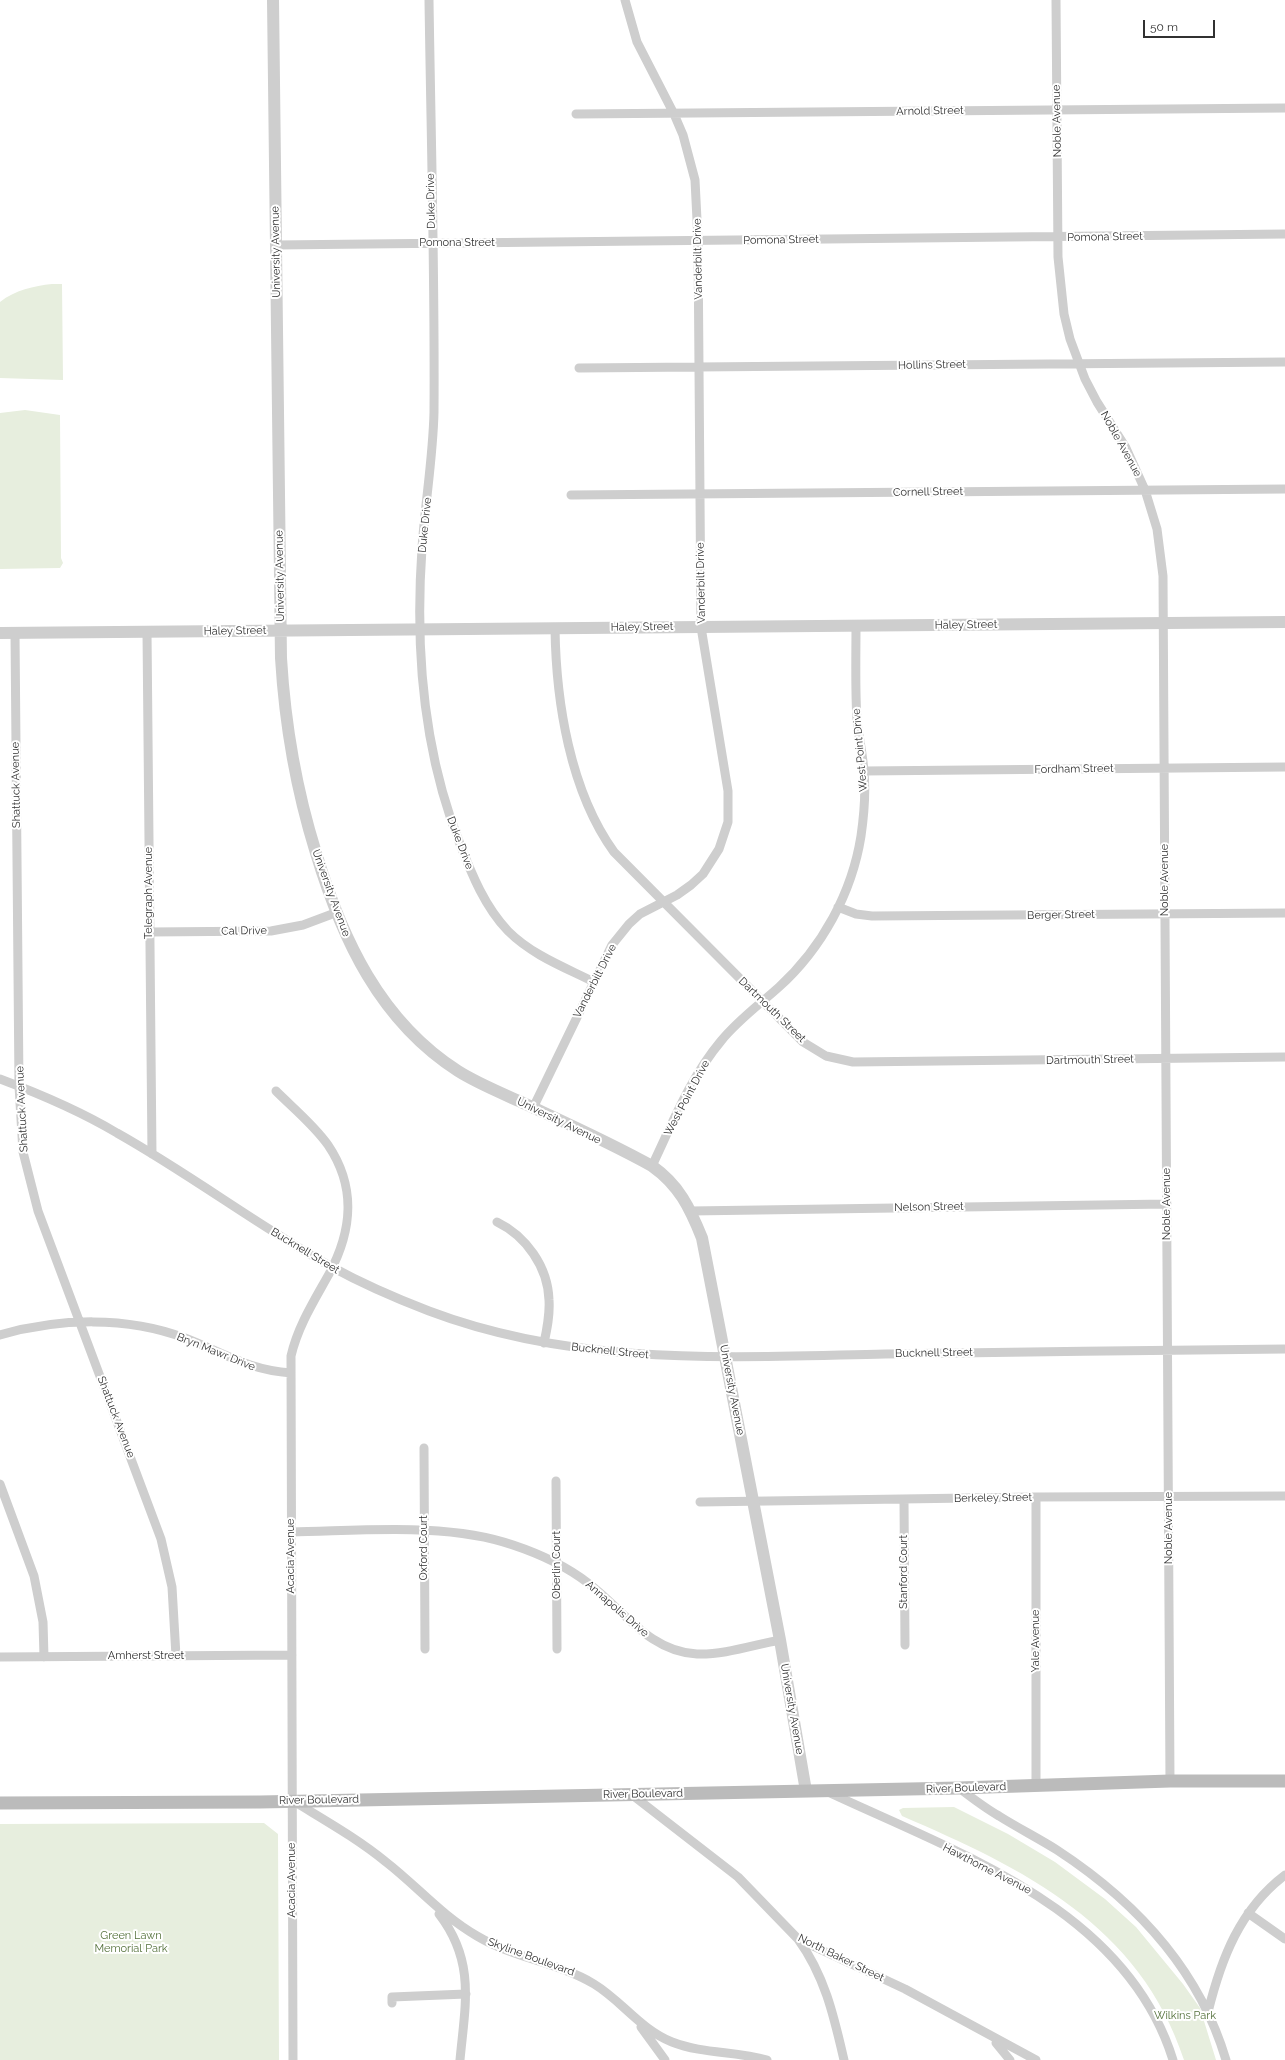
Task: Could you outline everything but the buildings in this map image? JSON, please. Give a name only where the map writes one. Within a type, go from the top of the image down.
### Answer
[{"type":"main road","name":"River Boulevard","points":[[0,1803],[293,1800],[826,1791],[1170,1782],[1285,1781]]},
{"type":"street","name":"University Avenue","points":[[273,0],[283,692],[292,761],[308,826],[335,913],[362,968],[382,1000],[421,1043],[470,1078],[652,1166],[673,1183],[691,1210],[702,1238],[780,1640],[806,1791]]},
{"type":"street","name":"Duke Drive","points":[[429,0],[434,434],[431,474],[422,548],[421,629],[424,697],[435,766],[455,832],[478,887],[498,919],[522,944],[539,955],[594,982]]},
{"type":"street","name":"Vanderbilt Drive","points":[[533,1108],[594,982],[620,935],[640,914],[692,885],[703,874],[719,849],[728,822],[728,791],[701,627],[698,240],[695,180],[683,135],[674,114],[637,42],[625,0]]},
{"type":"street","name":"Noble Avenue","points":[[1056,0],[1058,237],[1062,302],[1070,339],[1079,364],[1097,402],[1126,448],[1145,490],[1161,550],[1163,576],[1170,1782]]},
{"type":"street","name":"Arnold Street","points":[[576,114],[1285,108]]},
{"type":"street","name":"Pomona Street","points":[[276,245],[1285,234]]},
{"type":"street","name":"Hollins Street","points":[[579,368],[1285,362]]},
{"type":"street","name":"Cornell Street","points":[[571,495],[1285,489]]},
{"type":"street","name":"Haley Street","points":[[0,633],[1285,622]]},
{"type":"street","name":"West Point Drive","points":[[652,1166],[692,1083],[707,1059],[737,1024],[799,966],[816,945],[838,907],[855,864],[864,814],[864,771],[857,716],[856,626]]},
{"type":"street","name":"Dartmouth Street","points":[[555,628],[558,683],[562,713],[570,750],[587,800],[599,828],[614,852],[803,1042],[826,1056],[853,1062],[1285,1058]]},
{"type":"street","name":"Telegraph Avenue","points":[[147,632],[152,1154]]},
{"type":"street","name":"Shattuck Avenue","points":[[15,633],[19,1086],[23,1152],[29,1182],[38,1211],[161,1539],[172,1587],[176,1656]]},
{"type":"street","name":"Fordham Street","points":[[864,771],[1285,767]]},
{"type":"street","name":"Berger Street","points":[[838,907],[856,914],[872,916],[1285,913]]},
{"type":"street","name":"Cal Drive","points":[[150,932],[271,930],[303,925],[335,913]]},
{"type":"street","name":"Bucknell Street","points":[[0,1079],[82,1114],[152,1154],[292,1244],[332,1267],[396,1298],[432,1312],[491,1330],[544,1343],[630,1354],[725,1357],[1285,1349]]},
{"type":"street","name":"Acacia Avenue","points":[[276,1091],[328,1145],[343,1174],[347,1190],[348,1223],[340,1251],[295,1340],[291,1356],[293,2060]]},
{"type":"street","name":"Nelson Street","points":[[691,1210],[1167,1204]]},
{"type":"street","points":[[497,1222],[515,1233],[526,1243],[542,1268],[550,1299],[544,1343]]},
{"type":"street","name":"Bryn Mawr Drive","points":[[0,1335],[34,1327],[80,1322],[131,1325],[157,1330],[207,1347],[255,1368],[291,1373]]},
{"type":"street","name":"Oxford Court","points":[[424,1448],[425,1649]]},
{"type":"street","name":"Oberlin Court","points":[[556,1481],[557,1649]]},
{"type":"street","points":[[0,1484],[34,1576],[43,1622],[44,1657]]},
{"type":"street","name":"Berkeley Street","points":[[700,1502],[1036,1497],[1169,1498],[1285,1496]]},
{"type":"street","name":"Yale Avenue","points":[[1036,1497],[1036,1785]]},
{"type":"street","name":"Stanford Court","points":[[904,1499],[905,1645]]},
{"type":"street","name":"Annapolis Drive","points":[[291,1532],[424,1531],[465,1533],[489,1538],[535,1553],[557,1563],[588,1582],[611,1600],[643,1632],[666,1647],[685,1652],[710,1654],[780,1640]]},
{"type":"street","name":"Amherst Street","points":[[0,1657],[292,1655]]},
{"type":"street","points":[[959,1788],[998,1816],[1057,1850],[1126,1903],[1144,1920],[1172,1953],[1193,1984],[1208,2012],[1226,2060]]},
{"type":"street","name":"Hawthorne Avenue","points":[[826,1791],[967,1857],[1010,1879],[1058,1909],[1100,1946],[1136,1986],[1160,2028],[1173,2060]]},
{"type":"street","name":"North Baker Street","points":[[631,1794],[738,1877],[798,1939],[905,1989],[1036,2060]]},
{"type":"street","name":"Skyline Boulevard","points":[[293,1800],[361,1843],[386,1861],[430,1902],[461,1926],[497,1947],[563,1968],[579,1975],[597,1985],[653,2032],[688,2048],[767,2060]]},
{"type":"street","points":[[1208,2012],[1217,1975],[1225,1954],[1248,1914],[1265,1893],[1285,1875]]},
{"type":"street","points":[[430,1902],[446,1922],[459,1951],[464,1968],[466,1994],[460,2060]]},
{"type":"street","points":[[1248,1914],[1285,1939]]},
{"type":"street","points":[[798,1939],[816,1966],[824,1986],[831,2006],[844,2060]]},
{"type":"street","points":[[392,2003],[392,1997],[466,1994]]},
{"type":"street","points":[[629,2013],[665,2060]]},
{"type":"street","points":[[977,2029],[996,2043],[1010,2060]]},
{"type":"green space","points":[[52,284],[62,284],[63,380],[0,378],[0,302],[12,294],[25,289]]},
{"type":"green space","points":[[25,410],[60,415],[61,558],[63,563],[60,568],[0,569],[0,413]]},
{"type":"green space","name":"Wilkins Park","points":[[954,1807],[1008,1834],[1055,1862],[1105,1899],[1136,1927],[1183,1984],[1200,2008],[1216,2060],[1184,2060],[1164,2013],[1138,1972],[1107,1937],[1072,1907],[1033,1880],[991,1857],[902,1816],[899,1810],[903,1808]]},
{"type":"green space","name":"Green Lawn Memorial Park","points":[[264,1823],[278,1834],[279,2060],[0,2060],[0,1824]]}]
